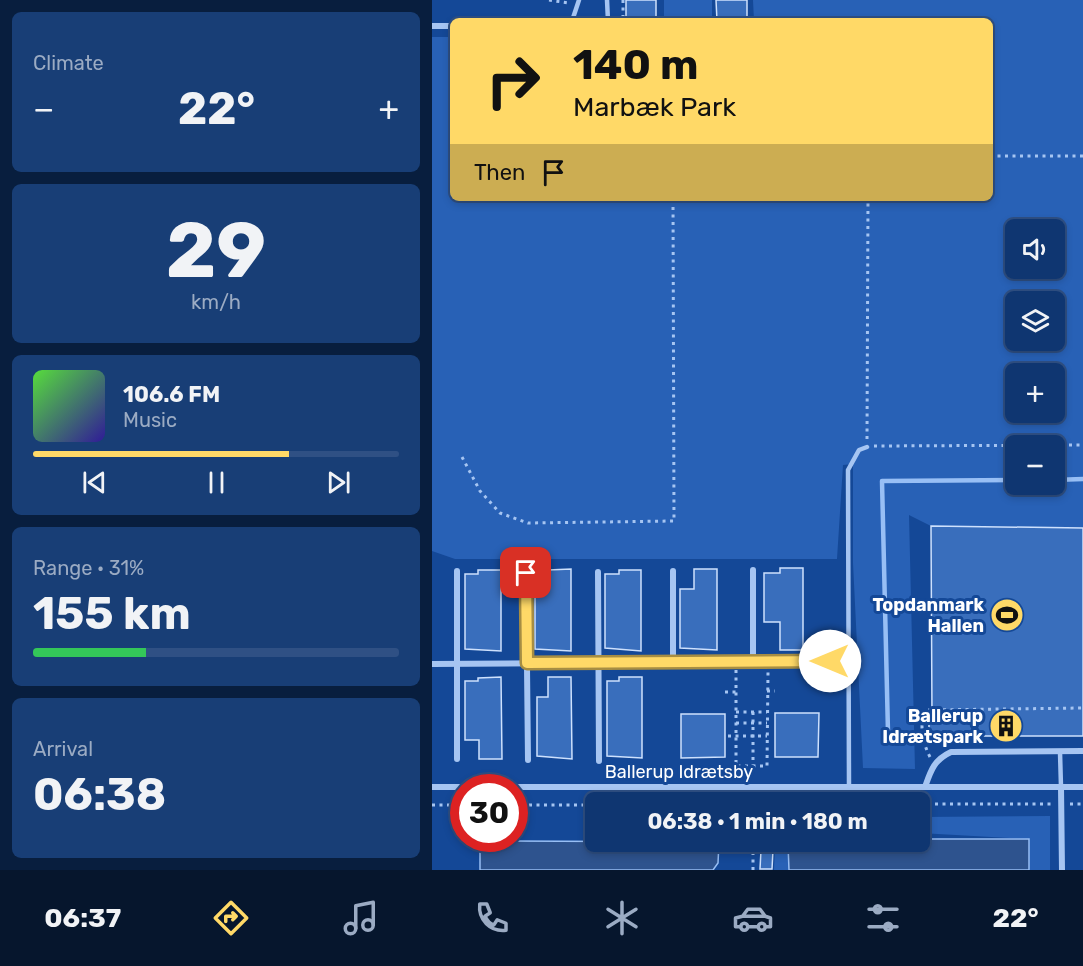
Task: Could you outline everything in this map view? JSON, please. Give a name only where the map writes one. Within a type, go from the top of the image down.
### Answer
[{"type":"street","points":[[432,26],[450,26]]},
{"type":"street","points":[[753,570],[753,662]]},
{"type":"street","points":[[457,571],[457,759]]},
{"type":"street","points":[[673,571],[673,662]]},
{"type":"street","points":[[598,572],[599,761]]},
{"type":"street","points":[[526,573],[528,760]]},
{"type":"street","points":[[432,664],[830,661]]},
{"type":"street","points":[[925,787],[938,758],[951,752],[1083,751]]},
{"type":"street","name":"Ballerup Idrætsby","points":[[432,787],[1083,787]]},
{"type":"street","points":[[1061,787],[1062,870]]},
{"type":"lane","points":[[607,0],[608,18]]},
{"type":"lane","points":[[573,18],[579,1]]},
{"type":"lane","points":[[849,787],[848,470],[859,450],[867,447]]},
{"type":"lane","points":[[830,661],[831,635]]},
{"type":"lane","points":[[1060,752],[1061,787]]},
{"type":"lane","points":[[753,787],[753,792]]},
{"type":"path","points":[[549,0],[579,1]]},
{"type":"path","points":[[623,0],[623,18]]},
{"type":"path","points":[[993,156],[1083,156]]},
{"type":"path","points":[[462,457],[480,491],[500,513],[528,523],[674,520],[673,201]]},
{"type":"path","points":[[868,201],[867,447],[1083,445]]},
{"type":"path","points":[[736,662],[736,766],[767,766],[768,662]]},
{"type":"path","points":[[767,691],[775,692]]},
{"type":"path","points":[[725,692],[736,692]]},
{"type":"path","points":[[934,764],[923,743],[921,724],[924,710],[1083,708]]},
{"type":"path","points":[[736,712],[768,712]]},
{"type":"path","points":[[753,712],[753,766]]},
{"type":"path","points":[[736,723],[767,723]]},
{"type":"path","points":[[728,736],[767,736]]},
{"type":"path","points":[[528,805],[585,804]]},
{"type":"path","points":[[930,804],[1061,804]]},
{"type":"path","points":[[432,805],[450,805]]},
{"type":"path","points":[[753,852],[753,870]]},
{"type":"shaded area","points":[[664,0],[712,0],[712,18],[664,18]]},
{"type":"shaded area","points":[[753,0],[1083,0],[1083,528],[931,526],[909,515],[915,769],[863,768],[853,563],[853,464],[843,465],[837,559],[455,559],[432,551],[432,37],[450,37],[450,201],[993,201],[993,18],[754,18]]},
{"type":"shaded area","points":[[1050,816],[1050,870],[1029,870],[1029,839],[930,834],[930,817]]},
{"type":"shaded area","points":[[930,839],[1029,839],[1029,870],[789,870],[788,852],[930,852]]},
{"type":"shaded area","points":[[528,841],[585,841],[585,852],[719,852],[718,863],[713,870],[480,870],[480,852],[528,852]]},
{"type":"shaded area","points":[[775,852],[788,852],[789,870],[774,870]]},
{"type":"building","points":[[626,0],[656,0],[656,18],[626,18]]},
{"type":"building","points":[[716,0],[747,0],[747,18],[717,18]]},
{"type":"building","name":"Topdanmark Hallen","points":[[931,526],[1083,528],[1083,736],[929,736],[929,717],[932,717]]},
{"type":"building","points":[[780,568],[803,568],[803,650],[780,650],[780,622],[764,622],[764,573],[780,573]]},
{"type":"building","points":[[571,569],[571,651],[535,649],[535,574],[548,574],[548,570]]},
{"type":"building","points":[[694,569],[717,569],[717,650],[680,648],[680,589],[694,589]]},
{"type":"building","points":[[478,570],[501,570],[501,651],[465,649],[465,574],[478,574]]},
{"type":"building","points":[[619,570],[641,570],[641,651],[605,648],[605,574],[619,574]]},
{"type":"building","points":[[501,677],[502,759],[479,759],[479,740],[465,740],[465,681]]},
{"type":"building","points":[[548,677],[571,677],[572,759],[537,756],[537,697],[548,697]]},
{"type":"building","points":[[619,677],[642,677],[642,758],[607,756],[607,681],[619,681]]},
{"type":"building","points":[[775,713],[819,713],[818,757],[775,757]]},
{"type":"building","points":[[681,714],[725,714],[725,757],[681,758]]},
{"type":"building","points":[[761,852],[773,852],[772,869],[760,869]]},
{"type":"waterway","points":[[1065,480],[1083,479]]},
{"type":"waterway","points":[[888,732],[882,481],[1005,480]]},
{"type":"place","name":"Topdanmark Hallen","points":[[1007,615]]},
{"type":"place","name":"Ballerup Idrætspark","points":[[1006,726]]},
{"type":"route","points":[[526,573],[527,663],[830,661]]}]
